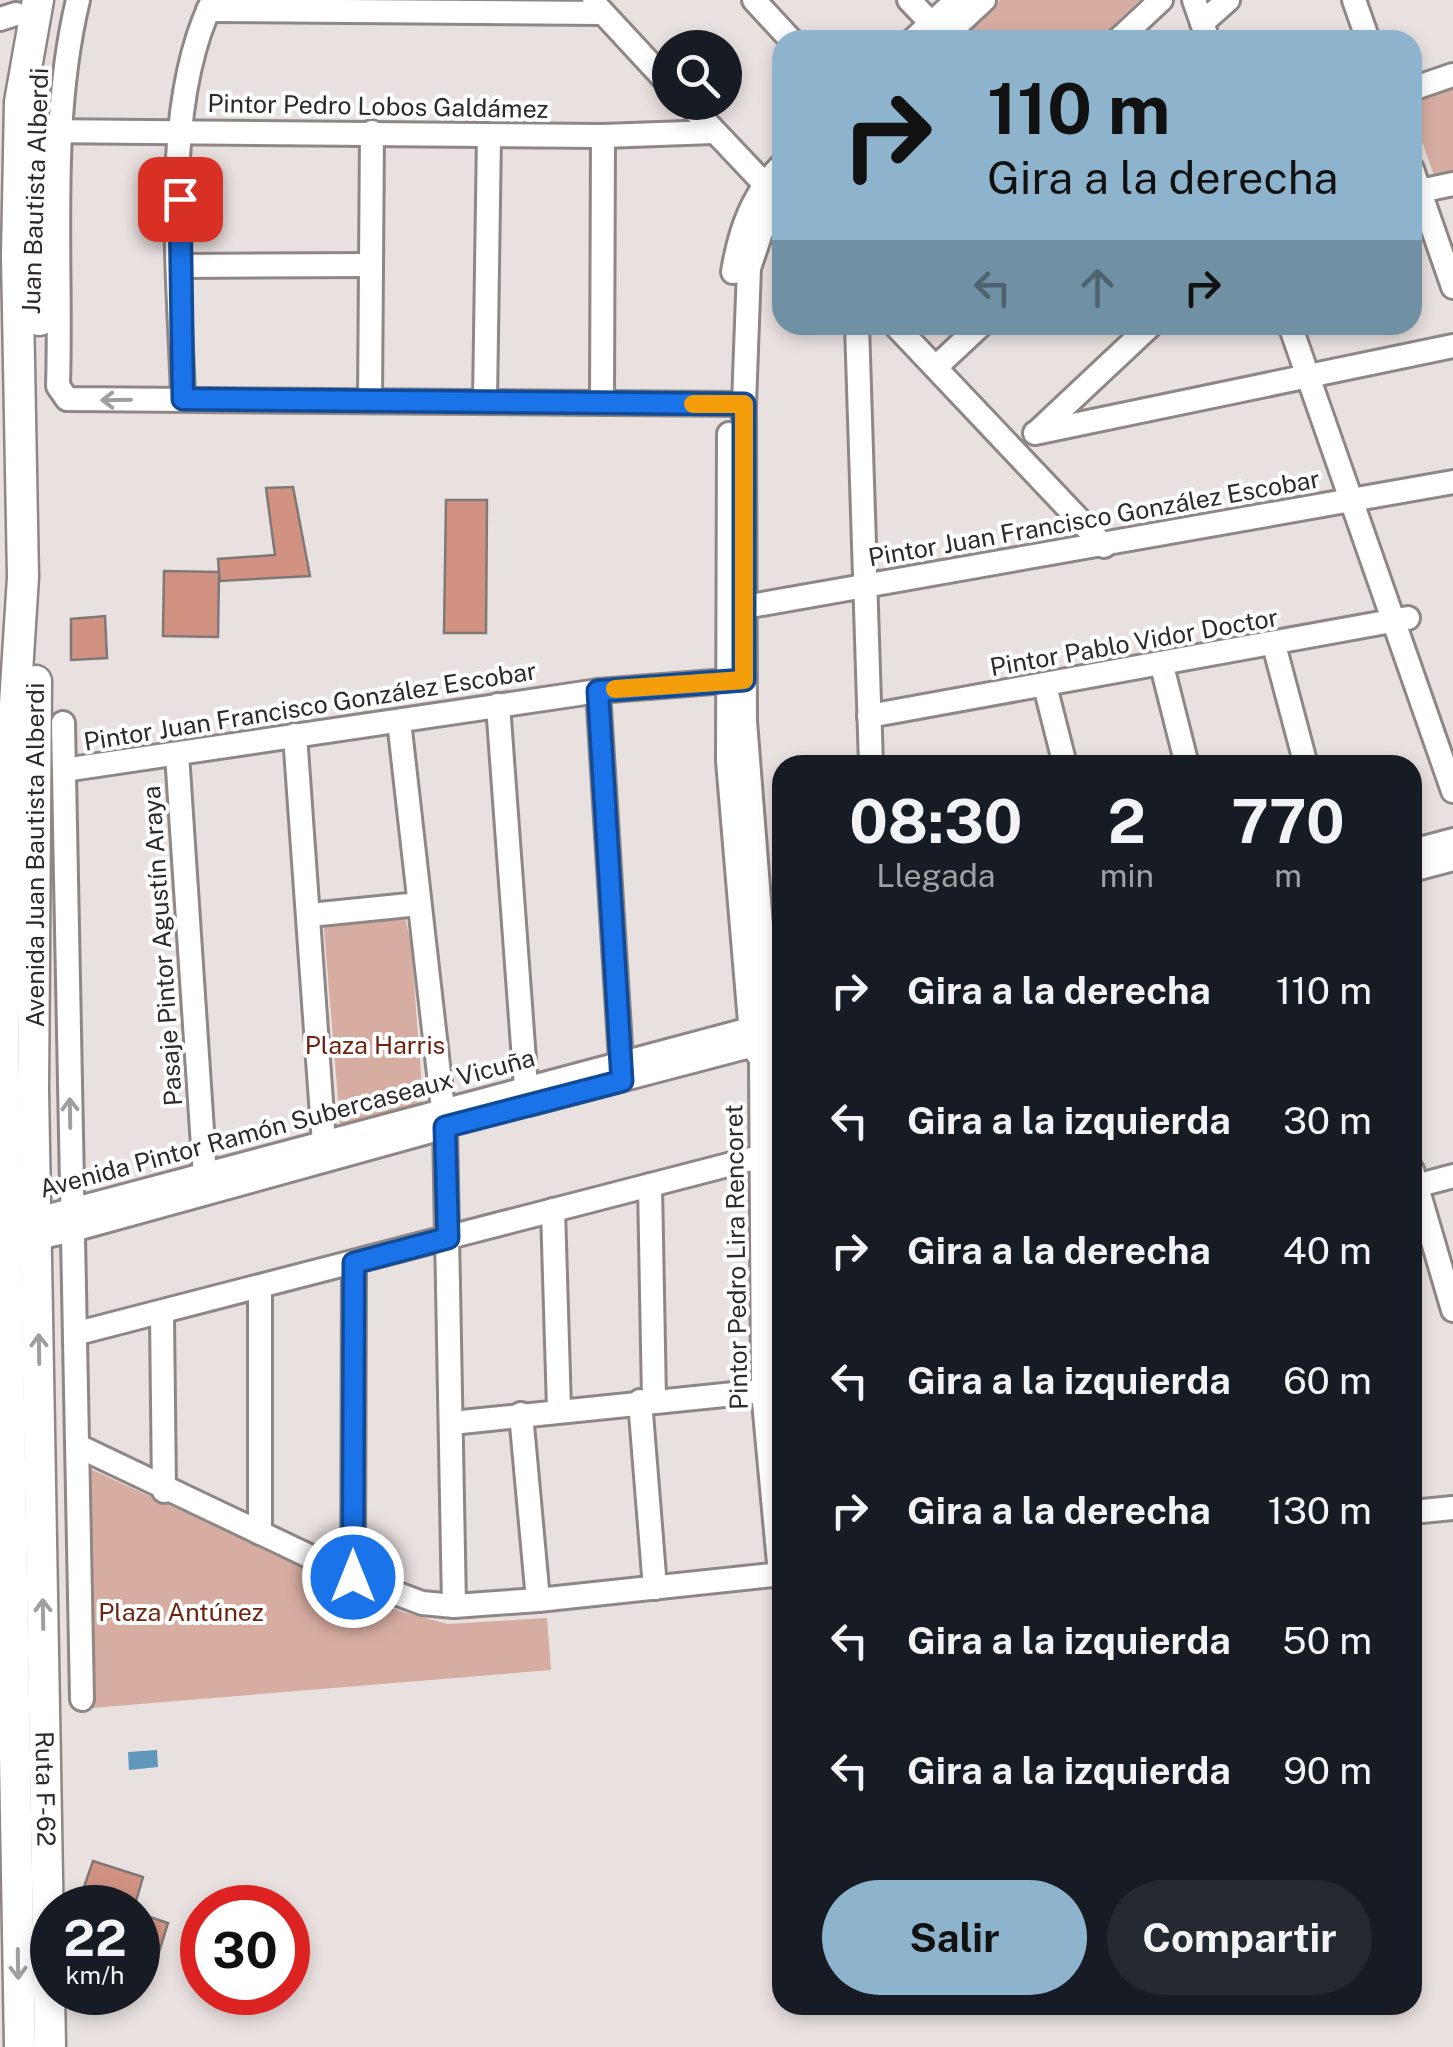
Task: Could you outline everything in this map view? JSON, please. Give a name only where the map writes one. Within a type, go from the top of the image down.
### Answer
[{"type":"main road","points":[[30,120],[38,7]]},
{"type":"main road","name":"Avenida Juan Bautista Alberdi","points":[[4,962],[8,799],[24,577],[17,256],[38,7]]},
{"type":"main road","name":"Avenida Juan Bautista Alberdi","points":[[30,120],[33,1071],[44,1712]]},
{"type":"main road","name":"Ruta F-62","points":[[4,962],[20,2047]]},
{"type":"main road","name":"Ruta F-62","points":[[44,1712],[50,2047]]},
{"type":"street","points":[[754,0],[782,30]]},
{"type":"street","points":[[909,0],[926,30]]},
{"type":"street","points":[[931,30],[957,0]]},
{"type":"street","points":[[935,30],[984,0]]},
{"type":"street","points":[[1129,30],[1161,0]]},
{"type":"street","points":[[1178,0],[1198,30]]},
{"type":"street","points":[[1194,0],[1200,30]]},
{"type":"street","points":[[1204,30],[1228,0]]},
{"type":"street","points":[[1354,0],[1364,30]]},
{"type":"street","points":[[652,66],[597,6],[211,5],[190,68],[179,132],[183,399],[737,404]]},
{"type":"street","points":[[1422,86],[1453,75]]},
{"type":"street","name":"Pintor Pedro Lobos Galdámez","points":[[30,120],[179,132],[604,136],[714,132]]},
{"type":"street","name":"Juan Bautista Alberdi","points":[[30,120],[58,386],[66,399],[183,399]]},
{"type":"street","points":[[703,120],[772,189]]},
{"type":"street","points":[[370,401],[372,132]]},
{"type":"street","points":[[485,401],[489,134]]},
{"type":"street","points":[[602,404],[604,136]]},
{"type":"street","points":[[1422,181],[1453,184]]},
{"type":"street","points":[[735,680],[745,607],[733,270],[747,212],[772,196]]},
{"type":"street","points":[[1422,197],[1453,287]]},
{"type":"street","points":[[180,266],[371,265]]},
{"type":"street","points":[[857,335],[870,755]]},
{"type":"street","points":[[906,335],[1104,546]]},
{"type":"street","points":[[936,367],[970,335]]},
{"type":"street","points":[[1014,452],[1140,335]]},
{"type":"street","points":[[1295,335],[1315,376],[1360,498],[1453,791]]},
{"type":"street","points":[[1308,335],[1315,376]]},
{"type":"street","points":[[1035,433],[1453,346]]},
{"type":"street","points":[[735,680],[737,404]]},
{"type":"street","name":"Pintor Juan Francisco González Escobar","points":[[745,607],[1453,482]]},
{"type":"street","points":[[1401,619],[1453,747]]},
{"type":"street","name":"Pintor Pablo Vidor Doctor","points":[[868,716],[1162,666],[1401,619]]},
{"type":"street","points":[[1274,645],[1303,755]]},
{"type":"street","points":[[1162,666],[1184,755]]},
{"type":"street","name":"Pintor Juan Francisco González Escobar","points":[[64,770],[598,691],[735,680]]},
{"type":"street","name":"Pintor Pedro Lira Rencoret","points":[[735,680],[772,1134]]},
{"type":"street","points":[[1045,686],[1062,755]]},
{"type":"street","points":[[598,691],[622,1072]]},
{"type":"street","points":[[498,705],[527,1097]]},
{"type":"street","points":[[398,721],[443,1120],[454,1606]]},
{"type":"street","name":"Avenida Juan Bautista Alberdi","points":[[63,722],[72,1220],[78,1334],[82,1700]]},
{"type":"street","points":[[294,735],[310,915],[324,1153]]},
{"type":"street","name":"Pasaje Pintor Agustín Araya","points":[[178,754],[205,1185]]},
{"type":"street","points":[[1422,848],[1453,840]]},
{"type":"street","points":[[1422,867],[1453,859]]},
{"type":"street","points":[[310,915],[419,904]]},
{"type":"street","name":"Avenida Pintor Ramón Subercaseaux Vicuña","points":[[5,1229],[37,1228],[72,1220],[527,1097],[767,1037]]},
{"type":"street","points":[[78,1334],[260,1290],[772,1154]]},
{"type":"street","points":[[1422,1180],[1453,1176]]},
{"type":"street","points":[[650,1185],[647,1400],[656,1588]]},
{"type":"street","points":[[1422,1207],[1453,1310]]},
{"type":"street","points":[[553,1210],[559,1409]]},
{"type":"street","name":"Pintor Pedro Lira Rencoret","points":[[772,1211],[772,1329]]},
{"type":"street","points":[[353,1577],[354,1263]]},
{"type":"street","points":[[260,1290],[260,1533]]},
{"type":"street","points":[[162,1315],[164,1490]]},
{"type":"street","points":[[452,1423],[772,1390]]},
{"type":"street","points":[[521,1414],[538,1600]]},
{"type":"street","points":[[78,1446],[164,1490],[396,1596],[454,1606],[772,1575]]},
{"type":"street","points":[[1422,1511],[1453,1508]]},
{"type":"green space","points":[[1000,0],[1140,0],[1108,30],[968,30]]},
{"type":"green space","points":[[1453,85],[1453,175],[1435,178],[1422,141],[1422,96]]},
{"type":"green space","points":[[56,800],[63,1179],[59,1172],[57,1134]]},
{"type":"green space","name":"Plaza Harris","points":[[398,916],[406,921],[411,943],[423,1100],[415,1108],[340,1125],[324,929],[326,924]]},
{"type":"green space","name":"Plaza Antúnez","points":[[86,1467],[399,1611],[448,1624],[547,1618],[551,1670],[92,1708]]},
{"type":"water","points":[[157,1750],[158,1767],[129,1770],[128,1752]]},
{"type":"building","points":[[293,487],[310,576],[220,581],[218,559],[275,555],[266,488]]},
{"type":"building","points":[[446,500],[487,500],[486,633],[444,633]]},
{"type":"building","points":[[164,571],[219,572],[218,637],[163,636]]},
{"type":"building","points":[[105,616],[107,658],[71,660],[71,619]]},
{"type":"building","points":[[93,1861],[143,1877],[141,1885],[85,1885]]},
{"type":"building","points":[[160,1920],[168,1923],[160,1949]]},
{"type":"slow traffic","points":[[615,689],[744,680],[744,404],[693,404]]},
{"type":"route","points":[[180,199],[183,399],[744,404],[744,680],[598,691],[622,1081],[445,1127],[448,1238],[354,1263],[353,1577]]}]
